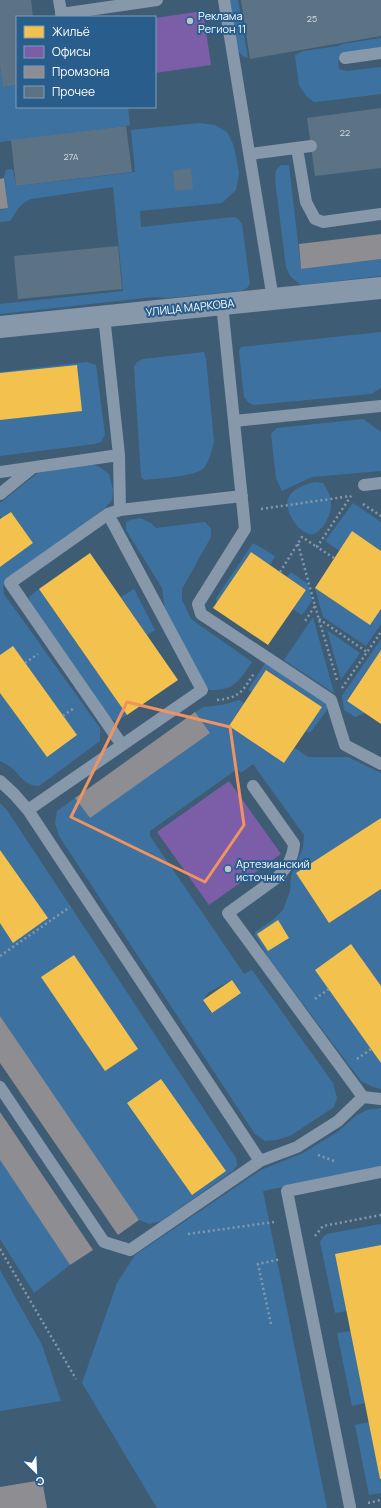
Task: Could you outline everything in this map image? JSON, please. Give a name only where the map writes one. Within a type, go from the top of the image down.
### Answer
[{"type":"street","name":"УЛИЦА МАРКОВА","points":[[0,327],[381,288]]},
{"type":"lane","points":[[59,0],[61,15],[157,0]]},
{"type":"lane","points":[[224,0],[273,299]]},
{"type":"lane","points":[[345,58],[381,53]]},
{"type":"lane","points":[[250,154],[311,146]]},
{"type":"lane","points":[[297,148],[306,202],[315,218],[323,222],[381,214]]},
{"type":"lane","points":[[222,304],[245,529],[198,604],[201,614],[332,700],[345,745],[381,764]]},
{"type":"lane","points":[[28,810],[202,690],[114,512],[119,455],[104,316]]},
{"type":"lane","points":[[234,420],[381,406]]},
{"type":"lane","points":[[0,472],[119,455]]},
{"type":"lane","points":[[0,494],[32,468]]},
{"type":"lane","points":[[364,484],[381,483]]},
{"type":"lane","points":[[122,745],[10,583],[114,512],[242,496]]},
{"type":"lane","points":[[0,781],[28,810],[260,1161]]},
{"type":"lane","points":[[253,786],[294,844],[293,853],[285,870],[278,877],[228,913],[363,1097],[381,1100]]},
{"type":"lane","points":[[0,1087],[104,1242],[130,1250],[260,1161],[297,1148],[338,1121],[363,1097]]},
{"type":"lane","points":[[350,1507],[287,1191],[381,1172]]},
{"type":"path","points":[[317,547],[352,496]]},
{"type":"path","points":[[243,511],[352,496],[381,516]]},
{"type":"path","points":[[280,572],[302,537],[334,558]]},
{"type":"path","points":[[298,544],[340,691],[381,632]]},
{"type":"path","points":[[305,621],[315,606]]},
{"type":"path","points":[[319,619],[367,652]]},
{"type":"path","points":[[240,694],[265,656]]},
{"type":"path","points":[[0,956],[85,897]]},
{"type":"path","points":[[315,1240],[315,1236],[323,1226],[381,1215]]},
{"type":"path","points":[[182,1235],[274,1222]]},
{"type":"path","points":[[0,1249],[76,1379]]},
{"type":"path","points":[[271,1324],[258,1264],[281,1260]]},
{"type":"path","points":[[365,1496],[367,1503],[381,1500]]},
{"type":"highlighted area","points":[[127,702],[230,727],[244,825],[205,882],[71,817]]},
{"type":"shaded area","points":[[229,0],[238,0],[248,58],[243,56],[237,50]]},
{"type":"shaded area","points":[[381,38],[381,48],[343,54],[338,61],[339,69],[347,71],[381,67],[381,94],[314,102],[306,96],[299,85],[295,55],[303,51]]},
{"type":"shaded area","points":[[0,66],[3,87],[16,85],[16,108],[128,108],[130,125],[0,142]]},
{"type":"shaded area","points":[[199,123],[215,125],[227,132],[234,146],[239,173],[236,190],[222,203],[140,211],[141,227],[234,217],[238,219],[242,224],[250,284],[247,288],[241,291],[167,298],[154,297],[0,314],[0,304],[123,291],[113,187],[31,199],[20,206],[10,221],[0,222],[0,210],[8,208],[4,177],[6,170],[13,170],[16,186],[135,172],[131,130]]},
{"type":"shaded area","points":[[281,165],[289,165],[301,269],[381,259],[381,276],[301,285],[290,276],[286,267],[275,180],[276,170]]},
{"type":"shaded area","points":[[381,332],[381,388],[371,394],[253,405],[244,397],[239,351],[241,347]]},
{"type":"shaded area","points":[[204,352],[206,359],[214,441],[208,462],[204,468],[193,473],[176,477],[145,480],[141,477],[134,367],[137,362],[143,359]]},
{"type":"shaded area","points":[[87,362],[96,365],[105,435],[101,442],[0,456],[0,372]]},
{"type":"shaded area","points":[[363,419],[381,432],[381,471],[312,477],[282,491],[276,478],[271,434],[277,428]]},
{"type":"shaded area","points":[[89,464],[98,466],[109,474],[113,490],[112,500],[105,508],[5,580],[3,587],[4,594],[100,728],[100,741],[39,786],[29,784],[8,765],[0,761],[0,567],[33,543],[11,512],[2,518],[0,516],[0,503],[38,473]]},
{"type":"shaded area","points":[[314,482],[323,483],[330,496],[331,509],[330,514],[321,529],[313,534],[309,534],[299,528],[291,518],[287,506],[290,495],[295,490]]},
{"type":"shaded area","points":[[353,503],[381,522],[381,551],[353,532],[340,551],[325,541]]},
{"type":"shaded area","points":[[140,518],[151,523],[156,528],[205,522],[211,529],[211,537],[182,589],[182,600],[191,619],[252,662],[243,675],[230,687],[209,690],[165,612],[162,588],[126,530],[126,522]]},
{"type":"shaded area","points":[[253,543],[275,556],[270,565],[251,552],[217,603],[216,598]]},
{"type":"shaded area","points":[[291,572],[308,584],[312,601],[302,615],[293,609],[306,590],[287,577]]},
{"type":"shaded area","points":[[315,588],[370,624],[379,611],[381,612],[381,624],[366,646],[323,617]]},
{"type":"shaded area","points":[[39,589],[127,715],[116,721],[110,718],[30,601],[29,597]]},
{"type":"shaded area","points":[[134,589],[155,630],[147,635],[121,597]]},
{"type":"shaded area","points":[[313,617],[334,693],[284,660]]},
{"type":"shaded area","points":[[327,630],[360,653],[341,680]]},
{"type":"shaded area","points":[[381,639],[381,650],[347,700],[365,713],[355,717],[344,710],[342,696]]},
{"type":"shaded area","points":[[266,662],[327,702],[327,710],[310,733],[306,731],[322,707],[267,670],[252,692],[248,690]]},
{"type":"shaded area","points":[[239,700],[244,703],[229,726],[284,763],[295,748],[308,757],[348,757],[381,773],[381,818],[296,873],[329,923],[381,889],[381,1089],[361,1081],[270,960],[255,935],[255,932],[274,919],[283,910],[290,891],[291,876],[303,848],[304,835],[253,764],[241,773],[237,769],[150,831],[150,836],[244,974],[252,970],[333,1083],[337,1098],[334,1107],[290,1136],[276,1140],[265,1141],[255,1134],[59,836],[55,823],[57,811],[75,798],[90,818],[209,733],[195,712],[204,707],[222,705]],"holes":[[[232,980],[241,993],[211,1013],[203,1000],[209,992]]]},
{"type":"shaded area","points":[[0,803],[7,810],[236,1158],[237,1165],[233,1171],[161,1221],[149,1224],[139,1220],[0,1016]]},
{"type":"shaded area","points":[[381,1108],[381,1167],[263,1191],[327,1508],[157,1508],[82,1383],[117,1283],[135,1255],[261,1170],[303,1153],[339,1131],[357,1115],[367,1110]]},
{"type":"shaded area","points":[[0,1160],[70,1265],[34,1293],[0,1239]]},
{"type":"shaded area","points":[[381,1224],[381,1245],[347,1311],[335,1313],[320,1242],[327,1234]]},
{"type":"shaded area","points":[[0,1270],[42,1345],[61,1401],[0,1411]]},
{"type":"shaded area","points":[[351,1331],[365,1403],[352,1406],[337,1333]]},
{"type":"shaded area","points":[[369,1422],[381,1483],[381,1493],[369,1495],[355,1425]]},
{"type":"building: Жильё","points":[[77,365],[82,411],[0,420],[0,373]]},
{"type":"building: Жильё","points":[[11,512],[33,543],[0,567],[0,519]]},
{"type":"building: Жильё","points":[[352,531],[381,551],[381,609],[370,625],[315,588]]},
{"type":"building: Жильё","points":[[251,552],[306,590],[268,645],[213,608]]},
{"type":"building: Жильё","points":[[90,553],[178,680],[127,715],[39,589]]},
{"type":"building: Жильё","points":[[13,646],[77,735],[47,757],[0,693],[0,655]]},
{"type":"building: Жильё","points":[[381,650],[381,724],[347,701]]},
{"type":"building: Жильё","points":[[266,670],[322,707],[284,763],[229,726]]},
{"type":"building: Жильё","points":[[381,818],[381,889],[329,923],[296,873]]},
{"type":"building: Жильё","points":[[0,850],[48,918],[13,943],[0,923]]},
{"type":"building: Жильё","points":[[278,920],[289,938],[268,951],[257,934]]},
{"type":"building: Жильё","points":[[351,944],[381,986],[381,1063],[315,970]]},
{"type":"building: Жильё","points":[[74,955],[138,1049],[105,1071],[41,977]]},
{"type":"building: Жильё","points":[[232,980],[241,993],[212,1013],[203,1000]]},
{"type":"building: Жильё","points":[[161,1079],[226,1171],[192,1195],[127,1103]]},
{"type":"building: Жильё","points":[[381,1245],[381,1479],[380,1479],[335,1254]]},
{"type":"building: Офисы","points":[[203,11],[211,65],[156,73],[156,18]]},
{"type":"building: Офисы","points":[[229,781],[281,854],[209,905],[157,832]]},
{"type":"building: Промзона","points":[[4,178],[8,208],[0,209],[0,179]]},
{"type":"building: Промзона","points":[[381,234],[381,259],[301,269],[299,244]]},
{"type":"building: Промзона","points":[[195,712],[210,733],[90,818],[75,798]]},
{"type":"building: Промзона","points":[[0,1016],[139,1220],[118,1235],[0,1063]]},
{"type":"building: Промзона","points":[[0,1112],[93,1250],[70,1265],[0,1160]]},
{"type":"building: Промзона","points":[[42,1480],[47,1508],[0,1508],[0,1487]]},
{"type":"building: Прочее","points":[[0,0],[31,0],[33,16],[16,16],[16,85],[3,87],[0,66]]},
{"type":"building: Прочее","points":[[241,0],[381,0],[381,36],[250,59]]},
{"type":"building: Прочее","points":[[381,108],[381,168],[315,176],[307,118]]},
{"type":"building: Прочее","points":[[126,126],[132,172],[16,186],[11,140]]},
{"type":"building: Прочее","points":[[191,168],[193,189],[175,191],[173,171]]},
{"type":"building: Прочее","points":[[118,246],[122,289],[18,299],[14,256]]},
{"type":"place","name":"Реклама Регион 11","points":[[190,21]]},
{"type":"place","name":"Артезианский источник","points":[[228,869]]}]
